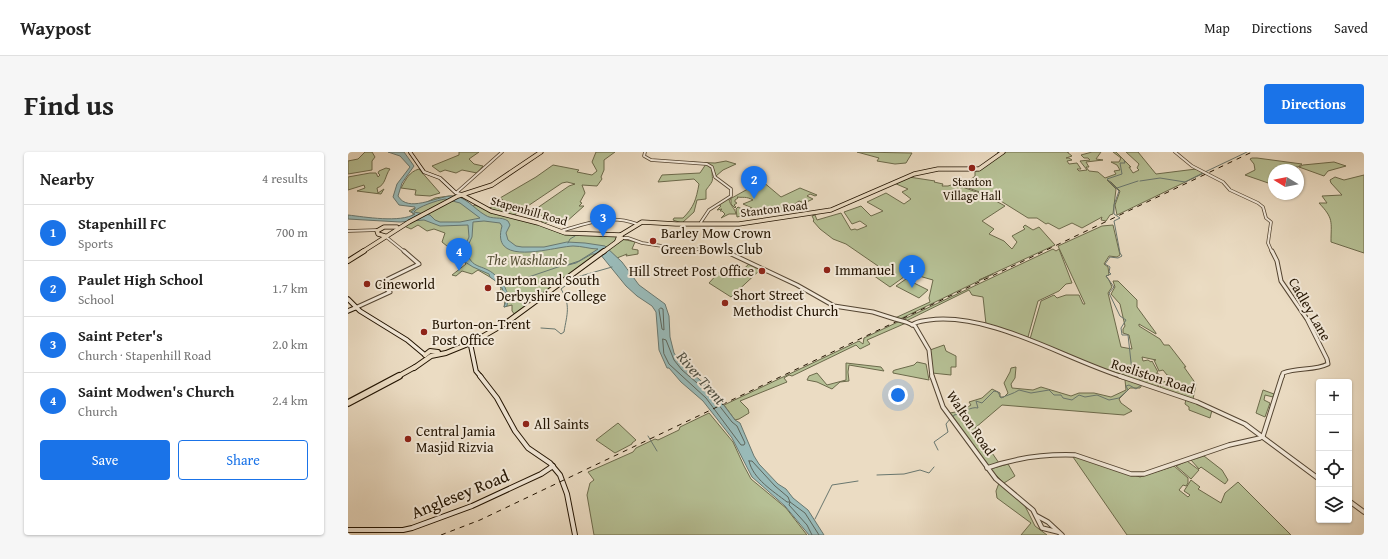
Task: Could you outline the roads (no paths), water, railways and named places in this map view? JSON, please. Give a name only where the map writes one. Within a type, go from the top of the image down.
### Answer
[{"type":"highway","points":[[384,236],[378,232],[384,227],[394,228],[402,225],[450,200],[492,185],[541,152]]},
{"type":"highway","name":"Stanton Road","points":[[638,223],[752,222],[814,214],[844,205],[903,178],[917,174],[938,169],[979,169],[994,156],[1002,152]]},
{"type":"highway","name":"Stapenhill Road","points":[[462,195],[491,211],[538,223],[561,232],[614,235],[622,237]]},
{"type":"highway","points":[[348,403],[414,368],[431,356],[448,352],[498,327],[545,296],[611,246],[638,223]]},
{"type":"highway","points":[[348,261],[390,233],[394,228]]},
{"type":"highway","points":[[414,368],[429,354],[446,351],[471,341]]},
{"type":"highway","points":[[429,354],[448,352]]},
{"type":"main road","points":[[410,152],[424,172],[440,178],[462,195]]},
{"type":"main road","points":[[348,299],[355,308],[429,354]]},
{"type":"main road","points":[[348,311],[355,308]]},
{"type":"main road","points":[[471,341],[473,363],[476,371],[498,398],[515,431],[528,448],[553,466],[560,475],[565,487],[575,535]]},
{"type":"main road","name":"Anglesey Road","points":[[348,530],[403,530],[412,528],[464,509],[541,474],[553,466]]},
{"type":"street","points":[[462,195],[502,152]]},
{"type":"street","points":[[645,152],[644,155],[649,160],[701,163],[710,165],[713,169],[715,177],[732,190],[731,196],[706,213],[702,222]]},
{"type":"street","name":"Cadley Lane","points":[[1175,152],[1192,166],[1220,180],[1230,190],[1258,203],[1263,207],[1265,215],[1271,222],[1268,243],[1277,262],[1282,284],[1307,319],[1329,362],[1326,366],[1295,369],[1283,373],[1263,436]]},
{"type":"street","points":[[561,232],[611,218],[638,223]]},
{"type":"street","points":[[348,231],[378,232]]},
{"type":"street","points":[[355,308],[390,292],[382,286],[384,281],[418,264],[401,248],[384,236]]},
{"type":"street","points":[[622,237],[642,243],[692,251],[714,248],[724,250],[797,284],[834,306],[884,316],[912,325]]},
{"type":"street","name":"Rosliston Road","points":[[912,325],[916,322],[939,319],[966,321],[1004,330],[1108,373],[1196,402],[1242,422],[1263,436],[1316,477]]},
{"type":"street","name":"Walton Road","points":[[912,325],[920,331],[929,350],[931,374],[940,400],[996,479],[1036,515]]},
{"type":"street","points":[[987,468],[1024,458],[1065,454],[1075,455],[1138,475],[1229,445],[1254,440],[1263,436]]},
{"type":"street","points":[[1352,503],[1364,512]]},
{"type":"street","points":[[1036,515],[1049,527],[1062,535]]},
{"type":"street","points":[[1036,515],[1043,529],[1049,527]]},
{"type":"street","points":[[1040,524],[1044,521]]},
{"type":"water","points":[[388,152],[404,152],[414,166],[402,183],[398,196],[402,201],[415,204],[456,196],[465,200],[488,216],[508,221],[510,225],[506,233],[508,240],[516,246],[544,247],[567,242],[605,246],[622,262],[639,285],[665,304],[669,316],[670,337],[674,353],[685,367],[714,392],[735,420],[740,423],[759,464],[778,484],[786,489],[793,498],[808,510],[824,535],[809,535],[785,506],[752,477],[732,438],[703,401],[681,382],[669,368],[667,368],[659,350],[656,312],[652,306],[637,296],[626,286],[600,254],[592,254],[576,263],[564,266],[579,261],[598,249],[573,246],[538,251],[514,251],[505,247],[501,239],[502,226],[500,223],[484,221],[473,222],[472,237],[466,250],[468,257],[474,264],[490,271],[503,284],[510,295],[508,297],[507,306],[504,307],[508,295],[503,291],[501,285],[490,277],[489,274],[465,262],[462,252],[469,237],[468,225],[440,226],[424,220],[400,222],[348,219],[348,215],[392,219],[409,217],[415,214],[411,212],[415,209],[415,207],[399,205],[393,197],[397,184],[410,167],[400,156]],"holes":[[[445,199],[460,203],[480,218],[460,222],[440,222],[435,220],[430,215],[414,212],[423,206]]]},
{"type":"waterway","points":[[1205,172],[1247,152]]},
{"type":"waterway","points":[[1124,160],[1125,163],[1120,163],[1122,174],[1107,179],[1119,191],[1114,205],[1114,214],[1120,218],[1114,221],[1120,253],[1122,256],[1118,258],[1110,257],[1105,264],[1110,267],[1109,272],[1111,274],[1106,276],[1114,287],[1109,293],[1120,316],[1126,320],[1121,328],[1122,335],[1128,335],[1132,371],[1141,381]]},
{"type":"waterway","points":[[1140,181],[1160,178],[1185,182],[1203,173]]},
{"type":"waterway","points":[[1117,188],[1138,181]]},
{"type":"waterway","points":[[568,243],[570,239],[575,236]]},
{"type":"waterway","points":[[505,285],[564,265]]},
{"type":"waterway","points":[[541,328],[555,329],[561,334],[564,332],[567,305],[561,289],[577,277],[612,267]]},
{"type":"waterway","points":[[953,417],[954,415],[969,409],[978,408],[976,401],[982,403],[994,391],[998,392],[1001,398],[1019,390],[1031,393],[1049,390],[1054,395],[1061,395],[1063,398],[1072,400],[1079,395],[1085,397],[1097,395],[1109,400],[1119,398],[1128,390],[1126,386],[1129,385],[1136,389],[1141,385]]},
{"type":"waterway","points":[[938,450],[934,442],[948,432],[946,424],[950,419]]},
{"type":"waterway","points":[[648,436],[657,451]]},
{"type":"waterway","points":[[877,475],[904,474],[920,470],[929,473],[934,467]]},
{"type":"waterway","points":[[815,519],[832,485],[858,481]]},
{"type":"railway","points":[[441,535],[480,520],[1252,152]]},
{"type":"place","name":"Stanton Village Hall","points":[[972,168]]},
{"type":"place","name":"Paulet High School","points":[[754,199]]},
{"type":"place","name":"Saint Peter's","points":[[603,237]]},
{"type":"place","name":"Barley Mow Crown Green Bowls Club","points":[[653,241]]},
{"type":"place","name":"Immanuel","points":[[827,270]]},
{"type":"place","name":"Saint Modwen's Church","points":[[459,271]]},
{"type":"place","name":"Hill Street Post Office","points":[[762,271]]},
{"type":"place","name":"Cineworld","points":[[367,284]]},
{"type":"place","name":"Burton and South Derbyshire College","points":[[488,288]]},
{"type":"place","name":"Stapenhill FC","points":[[912,288]]},
{"type":"place","name":"Short Street Methodist Church","points":[[725,303]]},
{"type":"place","name":"Burton-on-Trent Post Office","points":[[424,332]]},
{"type":"place","name":"All Saints","points":[[526,424]]},
{"type":"place","name":"Central Jamia Masjid Rizvia","points":[[408,439]]},
{"type":"park label","name":"The Washlands","points":[[527,260]]},
{"type":"water label","name":"River Trent","points":[[701,378]]}]
